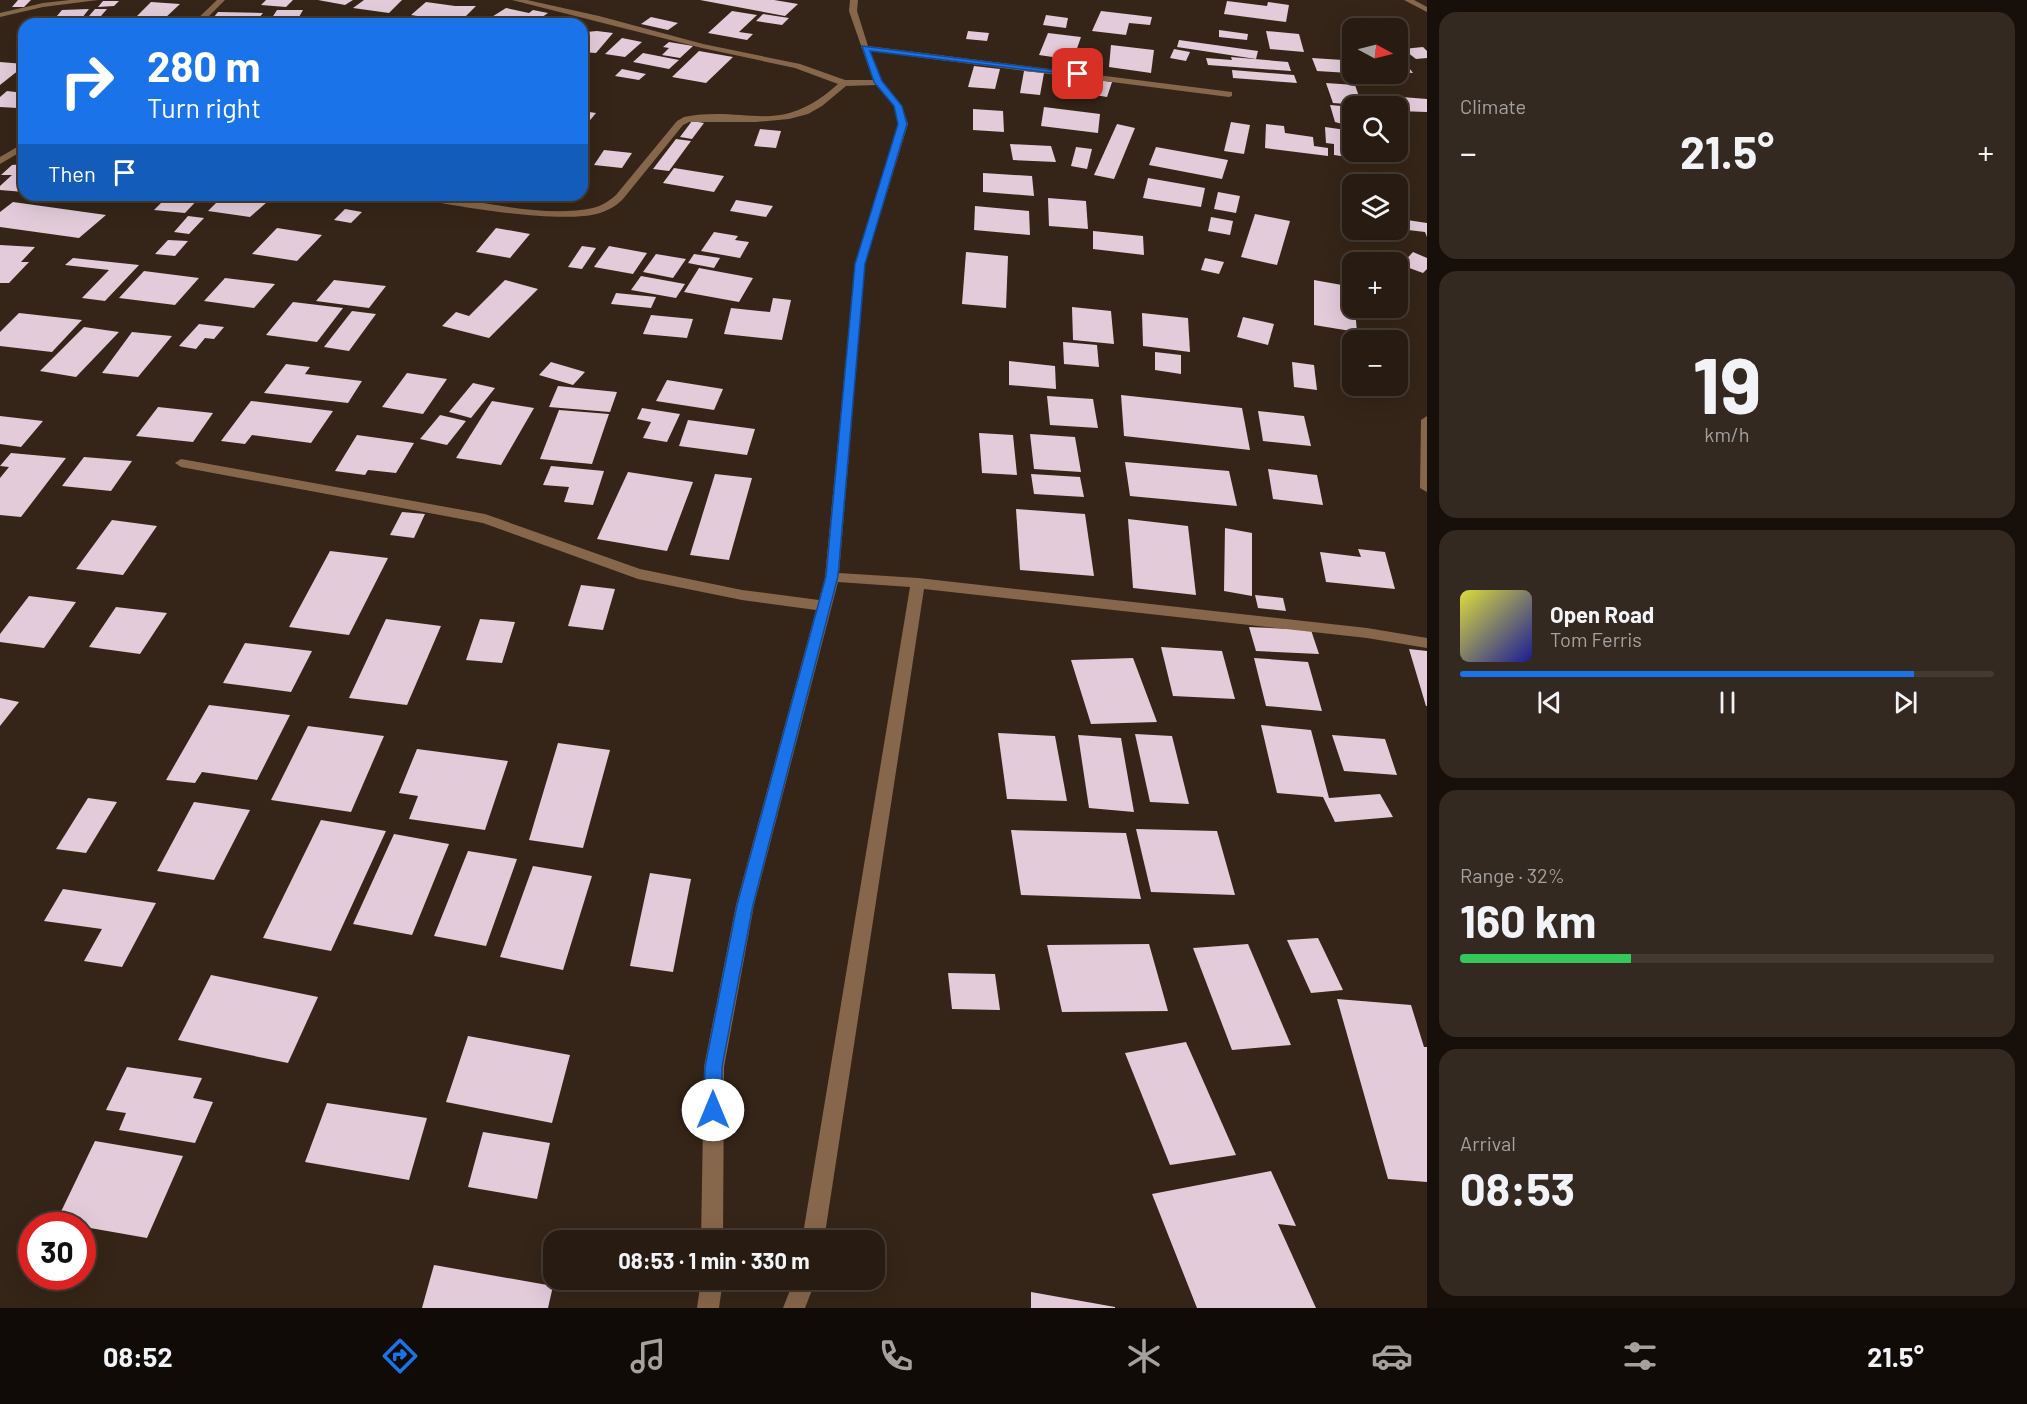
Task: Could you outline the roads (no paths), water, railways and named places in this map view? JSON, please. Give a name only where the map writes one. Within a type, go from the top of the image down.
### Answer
[{"type":"street","points":[[0,15],[43,5],[94,0]]},
{"type":"street","points":[[202,18],[221,0]]},
{"type":"street","points":[[516,0],[599,18],[702,46],[797,66],[844,83],[878,82]]},
{"type":"street","points":[[712,1230],[714,1067],[745,905],[832,576],[860,264],[903,124],[898,106],[878,82],[853,11],[854,0]]},
{"type":"street","points":[[1408,0],[1427,10]]},
{"type":"street","points":[[865,48],[1228,94]]},
{"type":"street","points":[[458,201],[538,212],[585,213],[609,206],[680,123],[687,119],[777,119],[801,113],[819,105],[844,83]]},
{"type":"street","points":[[0,161],[18,150]]},
{"type":"street","points":[[1427,420],[1427,488]]},
{"type":"street","points":[[181,463],[485,519],[638,574],[742,595],[825,606]]},
{"type":"street","points":[[832,576],[918,583],[1367,633],[1427,643]]},
{"type":"street","points":[[815,1230],[918,583]]},
{"type":"street","points":[[708,1308],[711,1290]]},
{"type":"street","points":[[794,1308],[801,1290]]}]
